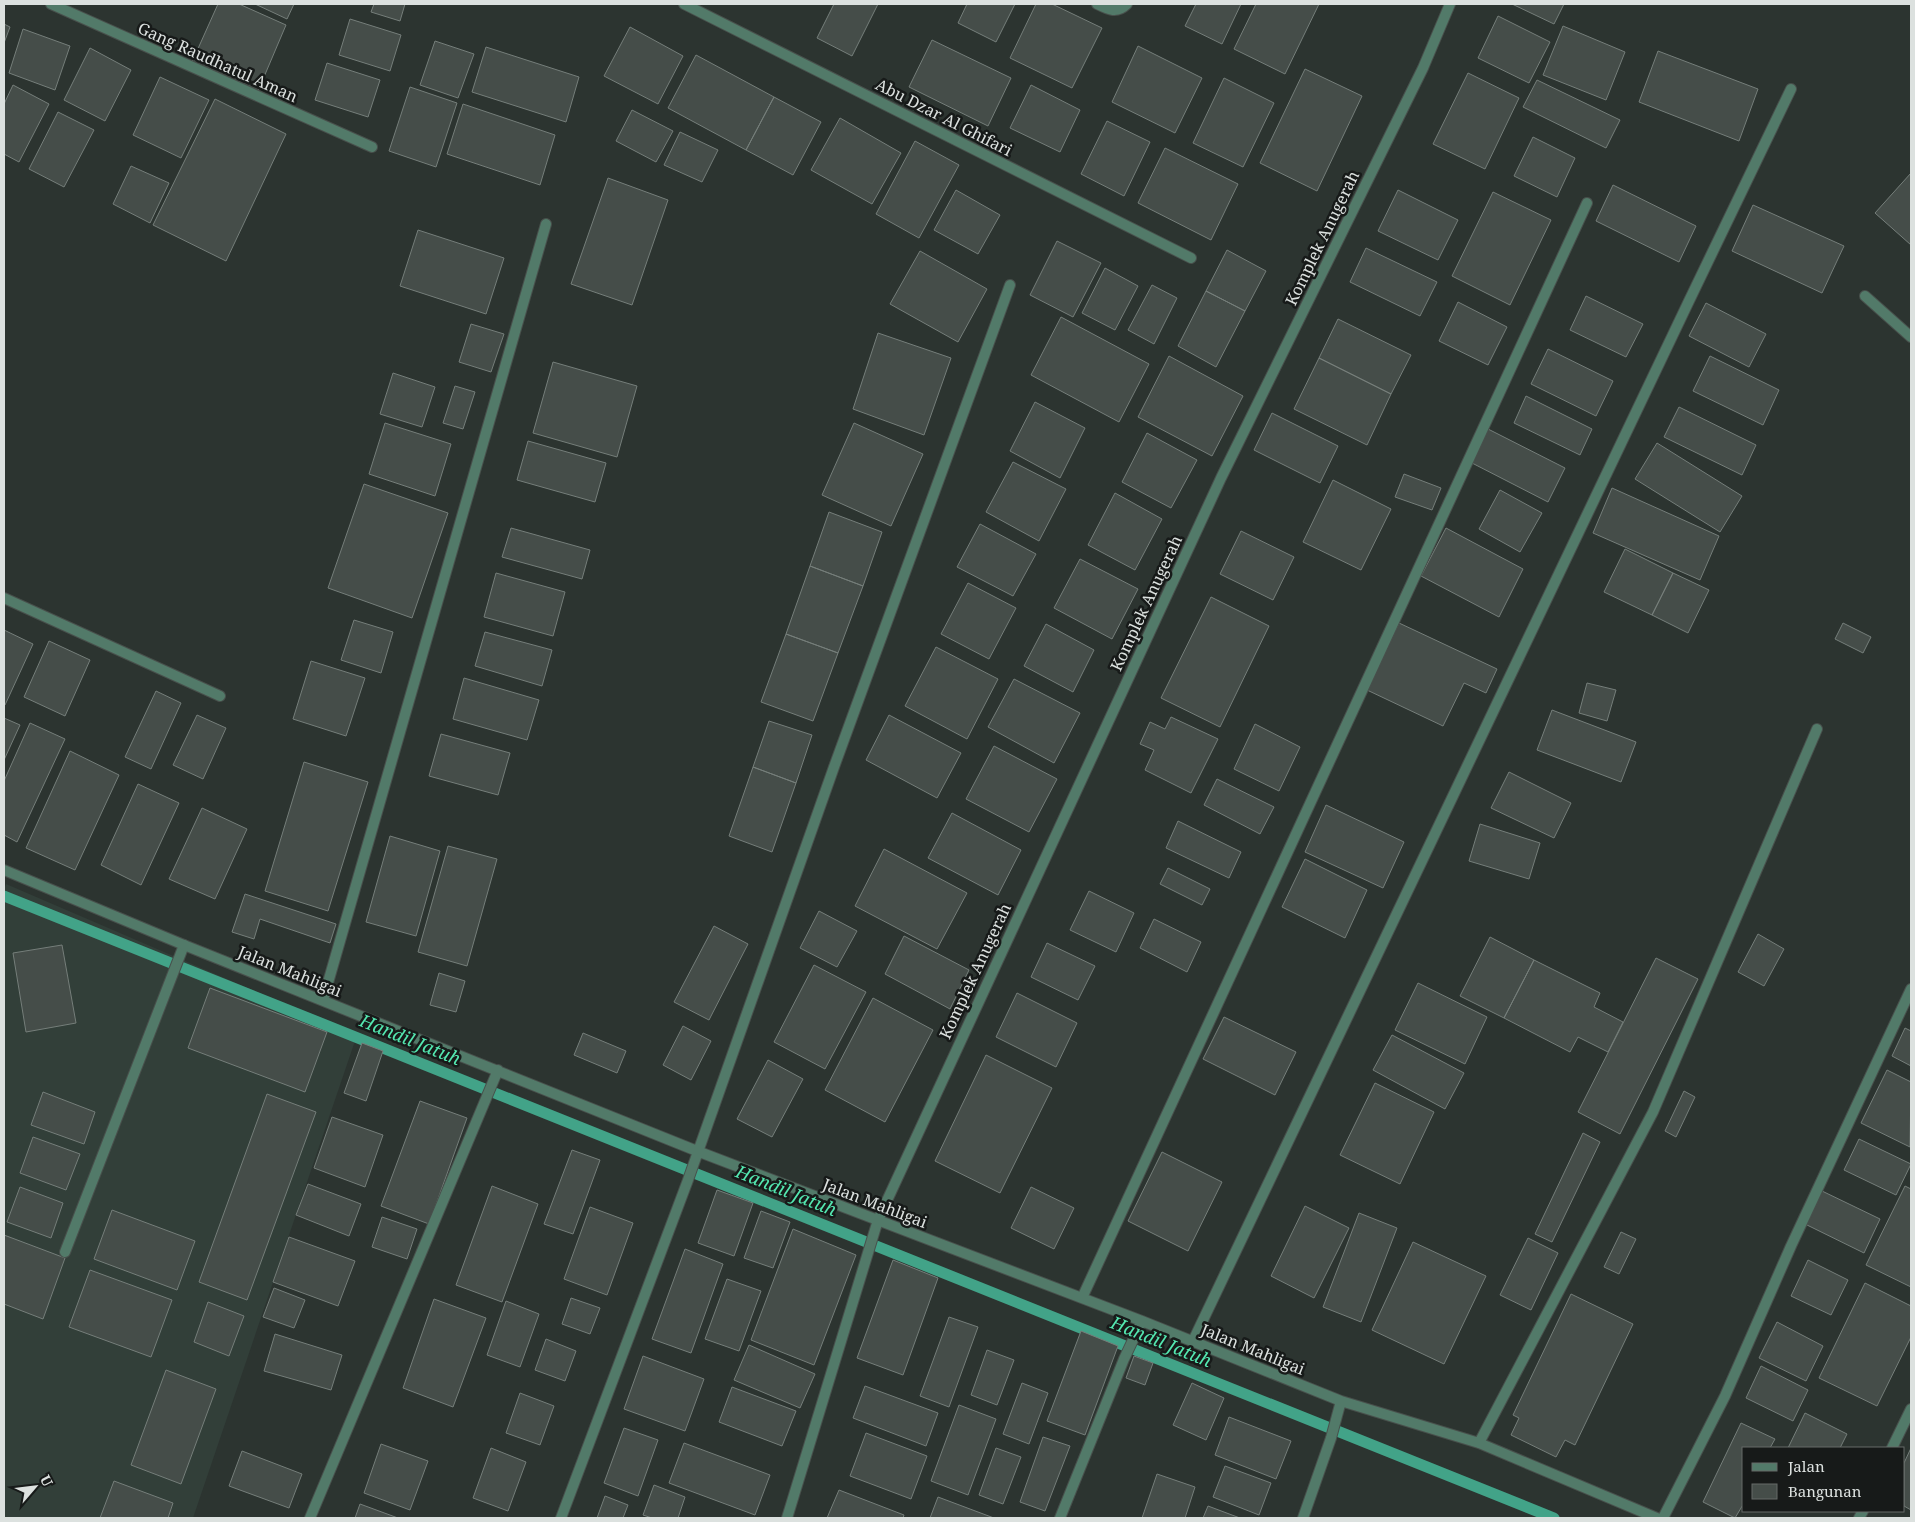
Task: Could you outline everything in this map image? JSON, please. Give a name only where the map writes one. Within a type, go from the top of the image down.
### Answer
[{"type":"street","name":"Gang Raudhatul Aman","points":[[51,4],[372,147]]},
{"type":"street","name":"Abu Dzar Al Ghifari","points":[[684,4],[1191,258]]},
{"type":"street","points":[[1097,4],[1112,11],[1122,9],[1127,4]]},
{"type":"street","name":"Komplek Anugerah","points":[[787,1518],[878,1220],[1221,478],[1423,68],[1450,4]]},
{"type":"street","points":[[1193,1341],[1792,89]]},
{"type":"street","points":[[1082,1298],[1587,203]]},
{"type":"street","points":[[323,1000],[546,224]]},
{"type":"street","points":[[561,1518],[688,1180],[834,767],[1010,285]]},
{"type":"street","points":[[1865,296],[1911,336]]},
{"type":"street","points":[[4,598],[220,696]]},
{"type":"street","points":[[1480,1443],[1653,1112],[1817,729]]},
{"type":"street","name":"Jalan Mahligai","points":[[4,870],[184,945],[697,1151],[1142,1321],[1342,1401],[1480,1443],[1657,1518]]},
{"type":"street","points":[[66,1252],[184,945]]},
{"type":"street","points":[[1663,1518],[1725,1396],[1791,1246],[1911,989]]},
{"type":"street","points":[[310,1518],[498,1070]]},
{"type":"street","points":[[1060,1518],[1124,1359],[1142,1321]]},
{"type":"street","points":[[1303,1518],[1342,1401]]},
{"type":"street","points":[[1892,1447],[1911,1409]]},
{"type":"shaded area","points":[[6,884],[357,1035],[193,1518],[4,1518],[4,889]]},
{"type":"building","points":[[218,4],[239,4],[286,25],[258,91],[192,62]]},
{"type":"building","points":[[255,4],[294,4],[287,19]]},
{"type":"building","points":[[374,4],[405,4],[400,21],[371,12]]},
{"type":"building","points":[[834,4],[878,4],[852,56],[817,38]]},
{"type":"building","points":[[967,4],[1015,4],[996,42],[958,23]]},
{"type":"building","points":[[1036,4],[1052,4],[1102,28],[1072,88],[1010,58]]},
{"type":"building","points":[[1196,4],[1241,4],[1222,44],[1185,26]]},
{"type":"building","points":[[1256,4],[1319,4],[1285,74],[1234,49]]},
{"type":"building","points":[[1512,4],[1564,4],[1554,24]]},
{"type":"building","points":[[1498,16],[1550,42],[1529,83],[1478,58]]},
{"type":"building","points":[[350,19],[401,35],[390,71],[339,55]]},
{"type":"building","points":[[4,24],[10,27],[4,43]]},
{"type":"building","points":[[1563,26],[1625,52],[1606,100],[1543,75]]},
{"type":"building","points":[[630,27],[683,56],[658,104],[604,76]]},
{"type":"building","points":[[23,29],[70,46],[55,90],[9,73]]},
{"type":"building","points":[[932,40],[1011,78],[988,126],[909,87]]},
{"type":"building","points":[[435,41],[474,54],[458,98],[420,85]]},
{"type":"building","points":[[1138,46],[1202,78],[1175,133],[1112,102]]},
{"type":"building","points":[[486,47],[579,77],[566,122],[472,92]]},
{"type":"building","points":[[90,48],[131,70],[105,121],[64,100]]},
{"type":"building","points":[[1658,51],[1758,89],[1739,141],[1639,102]]},
{"type":"building","points":[[696,55],[774,97],[746,150],[668,108]]},
{"type":"building","points":[[327,63],[380,80],[368,117],[315,100]]},
{"type":"building","points":[[1305,69],[1362,96],[1317,191],[1260,163]]},
{"type":"building","points":[[1468,73],[1519,98],[1485,169],[1433,144]]},
{"type":"building","points":[[160,77],[209,100],[181,158],[133,135]]},
{"type":"building","points":[[1224,78],[1274,103],[1243,167],[1193,143]]},
{"type":"building","points":[[1537,80],[1620,120],[1606,148],[1523,107]]},
{"type":"building","points":[[13,85],[49,104],[19,162],[4,154],[4,104]]},
{"type":"building","points":[[1031,85],[1080,110],[1060,152],[1010,128]]},
{"type":"building","points":[[410,87],[457,103],[436,167],[389,151]]},
{"type":"building","points":[[774,97],[821,122],[793,175],[746,150]]},
{"type":"building","points":[[215,99],[286,134],[226,261],[153,225]]},
{"type":"building","points":[[463,104],[555,135],[540,185],[447,154]]},
{"type":"building","points":[[632,110],[673,131],[656,162],[616,141]]},
{"type":"building","points":[[58,112],[94,130],[64,187],[29,169]]},
{"type":"building","points":[[840,118],[901,153],[872,204],[811,170]]},
{"type":"building","points":[[1107,121],[1150,142],[1124,196],[1081,174]]},
{"type":"building","points":[[680,132],[718,150],[702,182],[664,165]]},
{"type":"building","points":[[1533,137],[1575,158],[1557,197],[1514,176]]},
{"type":"building","points":[[915,141],[959,165],[919,238],[876,214]]},
{"type":"building","points":[[1165,148],[1238,184],[1211,240],[1138,203]]},
{"type":"building","points":[[131,166],[169,183],[150,223],[113,204]]},
{"type":"building","points":[[1911,173],[1911,245],[1875,213]]},
{"type":"building","points":[[608,178],[668,200],[632,305],[571,284]]},
{"type":"building","points":[[1613,185],[1696,226],[1679,262],[1596,221]]},
{"type":"building","points":[[956,190],[1000,215],[978,254],[934,230]]},
{"type":"building","points":[[1398,190],[1458,220],[1438,260],[1378,231]]},
{"type":"building","points":[[1493,192],[1551,220],[1510,305],[1452,276]]},
{"type":"building","points":[[1753,205],[1844,246],[1822,293],[1732,251]]},
{"type":"building","points":[[418,230],[504,258],[486,314],[400,286]]},
{"type":"building","points":[[1057,241],[1101,263],[1073,317],[1030,295]]},
{"type":"building","points":[[1366,248],[1437,282],[1420,316],[1350,282]]},
{"type":"building","points":[[1227,250],[1266,271],[1245,311],[1206,291]]},
{"type":"building","points":[[920,251],[987,289],[958,342],[890,304]]},
{"type":"building","points":[[1105,268],[1138,286],[1115,330],[1082,313]]},
{"type":"building","points":[[1152,285],[1177,298],[1154,344],[1128,330]]},
{"type":"building","points":[[1206,291],[1245,311],[1216,367],[1178,346]]},
{"type":"building","points":[[1586,296],[1643,324],[1626,357],[1570,330]]},
{"type":"building","points":[[1458,302],[1507,327],[1488,365],[1439,341]]},
{"type":"building","points":[[1706,303],[1766,334],[1749,367],[1689,336]]},
{"type":"building","points":[[1061,317],[1149,364],[1119,422],[1031,375]]},
{"type":"building","points":[[1338,319],[1411,355],[1391,394],[1319,358]]},
{"type":"building","points":[[471,324],[504,334],[491,372],[459,362]]},
{"type":"building","points":[[878,333],[951,358],[924,435],[853,409]]},
{"type":"building","points":[[1548,349],[1613,381],[1596,416],[1531,384]]},
{"type":"building","points":[[1169,356],[1243,396],[1212,456],[1138,417]]},
{"type":"building","points":[[1710,356],[1779,390],[1763,425],[1693,391]]},
{"type":"building","points":[[1319,358],[1391,394],[1367,445],[1294,409]]},
{"type":"building","points":[[553,362],[637,386],[617,457],[533,433]]},
{"type":"building","points":[[393,373],[435,387],[422,427],[380,414]]},
{"type":"building","points":[[455,386],[475,392],[463,429],[443,423]]},
{"type":"building","points":[[1526,396],[1592,429],[1580,455],[1514,423]]},
{"type":"building","points":[[1035,402],[1085,428],[1060,478],[1010,451]]},
{"type":"building","points":[[1679,407],[1756,445],[1742,475],[1664,437]]},
{"type":"building","points":[[1272,413],[1338,446],[1320,483],[1254,450]]},
{"type":"building","points":[[385,423],[451,444],[435,496],[369,474]]},
{"type":"building","points":[[854,423],[923,454],[891,526],[822,495]]},
{"type":"building","points":[[1488,429],[1565,468],[1548,502],[1472,463]]},
{"type":"building","points":[[1147,433],[1197,460],[1171,508],[1122,482]]},
{"type":"building","points":[[528,441],[606,463],[595,502],[517,480]]},
{"type":"building","points":[[1657,443],[1742,496],[1720,532],[1635,479]]},
{"type":"building","points":[[1013,462],[1066,489],[1039,541],[986,512]]},
{"type":"building","points":[[1404,474],[1441,488],[1432,510],[1395,497]]},
{"type":"building","points":[[1333,480],[1391,509],[1361,570],[1303,542]]},
{"type":"building","points":[[364,484],[448,513],[412,618],[328,588]]},
{"type":"building","points":[[1612,488],[1719,536],[1700,580],[1593,533]]},
{"type":"building","points":[[1500,490],[1542,513],[1520,552],[1479,529]]},
{"type":"building","points":[[1115,493],[1162,519],[1135,570],[1088,545]]},
{"type":"building","points":[[829,512],[882,532],[863,586],[810,566]]},
{"type":"building","points":[[980,524],[1036,554],[1013,596],[957,567]]},
{"type":"building","points":[[511,528],[590,550],[582,579],[502,557]]},
{"type":"building","points":[[1446,528],[1523,569],[1499,617],[1421,576]]},
{"type":"building","points":[[1241,531],[1294,557],[1273,600],[1220,574]]},
{"type":"building","points":[[1625,549],[1673,573],[1652,615],[1604,592]]},
{"type":"building","points":[[1080,559],[1138,589],[1112,639],[1054,608]]},
{"type":"building","points":[[810,566],[863,586],[838,653],[786,634]]},
{"type":"building","points":[[496,573],[565,592],[553,636],[484,617]]},
{"type":"building","points":[[1673,573],[1709,590],[1688,633],[1652,615]]},
{"type":"building","points":[[968,583],[1016,608],[989,659],[941,634]]},
{"type":"building","points":[[1211,597],[1269,626],[1220,727],[1161,698]]},
{"type":"building","points":[[354,620],[393,632],[381,673],[341,660]]},
{"type":"building","points":[[1399,623],[1497,669],[1486,693],[1464,683],[1443,726],[1367,690]]},
{"type":"building","points":[[1843,623],[1871,637],[1863,653],[1835,639]]},
{"type":"building","points":[[1046,624],[1094,650],[1073,692],[1024,666]]},
{"type":"building","points":[[4,630],[33,644],[5,705],[4,704]]},
{"type":"building","points":[[485,632],[552,650],[542,686],[475,666]]},
{"type":"building","points":[[786,634],[838,653],[813,721],[761,702]]},
{"type":"building","points":[[49,641],[90,660],[65,716],[24,697]]},
{"type":"building","points":[[936,647],[998,679],[967,739],[905,706]]},
{"type":"building","points":[[311,661],[365,678],[346,736],[293,719]]},
{"type":"building","points":[[464,678],[539,700],[527,740],[453,719]]},
{"type":"building","points":[[1014,679],[1080,713],[1054,763],[988,727]]},
{"type":"building","points":[[1587,683],[1616,690],[1607,721],[1579,713]]},
{"type":"building","points":[[156,691],[181,703],[151,769],[125,757]]},
{"type":"building","points":[[1552,710],[1636,742],[1621,782],[1537,750]]},
{"type":"building","points":[[197,715],[226,728],[203,779],[173,765]]},
{"type":"building","points":[[889,715],[961,753],[937,798],[866,760]]},
{"type":"building","points":[[1171,717],[1218,739],[1191,793],[1145,770],[1154,750],[1140,744],[1150,722],[1165,729]]},
{"type":"building","points":[[4,718],[20,725],[4,760]]},
{"type":"building","points":[[769,721],[812,735],[796,783],[753,767]]},
{"type":"building","points":[[30,723],[65,739],[17,842],[4,835],[4,781]]},
{"type":"building","points":[[1255,724],[1300,747],[1279,791],[1234,769]]},
{"type":"building","points":[[441,734],[510,753],[498,795],[429,776]]},
{"type":"building","points":[[994,746],[1057,779],[1029,832],[966,799]]},
{"type":"building","points":[[70,751],[119,775],[75,870],[26,848]]},
{"type":"building","points":[[304,762],[368,782],[328,911],[265,891]]},
{"type":"building","points":[[753,767],[796,783],[772,852],[729,836]]},
{"type":"building","points":[[1509,772],[1571,803],[1554,838],[1491,808]]},
{"type":"building","points":[[1217,779],[1274,807],[1260,834],[1204,805]]},
{"type":"building","points":[[138,784],[179,803],[141,885],[101,865]]},
{"type":"building","points":[[1326,805],[1404,842],[1383,888],[1305,852]]},
{"type":"building","points":[[202,808],[247,829],[215,899],[169,879]]},
{"type":"building","points":[[952,813],[1021,850],[998,895],[928,858]]},
{"type":"building","points":[[1178,821],[1241,852],[1229,878],[1166,848]]},
{"type":"building","points":[[1480,824],[1540,843],[1529,879],[1469,861]]},
{"type":"building","points":[[390,836],[440,851],[416,936],[366,922]]},
{"type":"building","points":[[448,846],[497,859],[467,966],[418,952]]},
{"type":"building","points":[[884,849],[967,893],[937,949],[855,906]]},
{"type":"building","points":[[1305,859],[1367,890],[1345,938],[1282,907]]},
{"type":"building","points":[[1168,868],[1210,889],[1202,905],[1160,884]]},
{"type":"building","points":[[1089,891],[1134,913],[1116,952],[1070,930]]},
{"type":"building","points":[[245,894],[336,924],[330,943],[260,919],[254,939],[232,932]]},
{"type":"building","points":[[819,911],[857,931],[837,967],[800,948]]},
{"type":"building","points":[[1154,919],[1201,942],[1187,972],[1140,948]]},
{"type":"building","points":[[714,926],[748,944],[709,1020],[674,1002]]},
{"type":"building","points":[[1758,934],[1784,949],[1764,986],[1738,972]]},
{"type":"building","points":[[904,936],[969,970],[950,1009],[885,974]]},
{"type":"building","points":[[1490,937],[1534,960],[1504,1018],[1460,996]]},
{"type":"building","points":[[1047,943],[1095,966],[1078,1000],[1031,977]]},
{"type":"building","points":[[62,945],[76,1023],[26,1032],[13,953]]},
{"type":"building","points":[[1656,958],[1698,979],[1620,1134],[1578,1112]]},
{"type":"building","points":[[1534,960],[1600,993],[1594,1007],[1623,1022],[1608,1052],[1578,1037],[1570,1052],[1504,1018]]},
{"type":"building","points":[[814,965],[866,992],[825,1069],[774,1042]]},
{"type":"building","points":[[439,973],[465,981],[456,1012],[430,1005]]},
{"type":"building","points":[[1418,983],[1487,1017],[1465,1064],[1395,1030]]},
{"type":"building","points":[[210,988],[327,1032],[305,1092],[188,1048]]},
{"type":"building","points":[[1017,993],[1077,1023],[1056,1067],[996,1037]]},
{"type":"building","points":[[873,998],[933,1030],[885,1122],[825,1090]]},
{"type":"building","points":[[1224,1017],[1296,1052],[1275,1095],[1203,1059]]},
{"type":"building","points":[[683,1026],[711,1041],[691,1080],[663,1065]]},
{"type":"building","points":[[1905,1028],[1911,1031],[1911,1066],[1892,1056]]},
{"type":"building","points":[[583,1033],[626,1051],[617,1073],[574,1055]]},
{"type":"building","points":[[1392,1035],[1464,1073],[1445,1109],[1373,1070]]},
{"type":"building","points":[[362,1043],[383,1051],[366,1101],[344,1093]]},
{"type":"building","points":[[986,1055],[1052,1088],[1000,1193],[935,1161]]},
{"type":"building","points":[[768,1060],[803,1079],[772,1137],[737,1119]]},
{"type":"building","points":[[1887,1070],[1911,1082],[1910,1147],[1861,1123]]},
{"type":"building","points":[[1375,1083],[1434,1112],[1400,1184],[1340,1155]]},
{"type":"building","points":[[1684,1091],[1695,1097],[1676,1137],[1665,1131]]},
{"type":"building","points":[[43,1092],[95,1112],[84,1144],[31,1125]]},
{"type":"building","points":[[267,1094],[316,1112],[247,1300],[199,1282]]},
{"type":"building","points":[[420,1101],[467,1118],[429,1224],[381,1206]]},
{"type":"building","points":[[332,1117],[383,1135],[365,1187],[314,1168]]},
{"type":"building","points":[[1583,1133],[1600,1142],[1552,1242],[1535,1234]]},
{"type":"building","points":[[33,1137],[80,1154],[66,1190],[20,1173]]},
{"type":"building","points":[[1859,1139],[1911,1164],[1896,1195],[1844,1170]]},
{"type":"building","points":[[572,1150],[600,1160],[573,1234],[544,1224]]},
{"type":"building","points":[[1162,1152],[1222,1182],[1188,1251],[1128,1221]]},
{"type":"building","points":[[308,1184],[361,1204],[349,1236],[296,1215]]},
{"type":"building","points":[[492,1186],[538,1204],[502,1302],[456,1285]]},
{"type":"building","points":[[1905,1186],[1911,1189],[1911,1287],[1866,1265]]},
{"type":"building","points":[[20,1187],[63,1203],[51,1238],[7,1222]]},
{"type":"building","points":[[1031,1187],[1074,1208],[1054,1249],[1011,1228]]},
{"type":"building","points":[[717,1190],[753,1203],[734,1256],[698,1243]]},
{"type":"building","points":[[1822,1191],[1880,1219],[1864,1253],[1805,1224]]},
{"type":"building","points":[[1305,1206],[1349,1228],[1314,1298],[1271,1276]]},
{"type":"building","points":[[590,1207],[633,1223],[607,1295],[564,1279]]},
{"type":"building","points":[[112,1210],[195,1241],[177,1290],[94,1259]]},
{"type":"building","points":[[761,1211],[790,1222],[773,1268],[744,1258]]},
{"type":"building","points":[[1359,1213],[1397,1228],[1361,1322],[1323,1307]]},
{"type":"building","points":[[382,1217],[417,1229],[407,1259],[372,1247]]},
{"type":"building","points":[[793,1229],[856,1255],[814,1365],[751,1340]]},
{"type":"building","points":[[1621,1232],[1636,1239],[1619,1274],[1604,1267]]},
{"type":"building","points":[[4,1235],[65,1258],[43,1319],[4,1304]]},
{"type":"building","points":[[289,1237],[355,1261],[338,1306],[273,1282]]},
{"type":"building","points":[[1528,1238],[1558,1253],[1531,1310],[1500,1295]]},
{"type":"building","points":[[1413,1242],[1486,1276],[1444,1364],[1372,1330]]},
{"type":"building","points":[[685,1249],[723,1264],[691,1353],[652,1339]]},
{"type":"building","points":[[893,1260],[938,1278],[903,1375],[857,1358]]},
{"type":"building","points":[[1808,1260],[1848,1280],[1831,1315],[1791,1296]]},
{"type":"building","points":[[90,1270],[172,1300],[151,1357],[69,1327]]},
{"type":"building","points":[[727,1279],[761,1291],[739,1351],[705,1339]]},
{"type":"building","points":[[1865,1283],[1911,1306],[1911,1337],[1877,1406],[1819,1378]]},
{"type":"building","points":[[274,1288],[305,1300],[294,1328],[263,1317]]},
{"type":"building","points":[[1571,1294],[1633,1324],[1575,1445],[1565,1440],[1556,1457],[1511,1435],[1519,1418],[1513,1415]]},
{"type":"building","points":[[571,1298],[600,1308],[590,1334],[562,1324]]},
{"type":"building","points":[[434,1299],[486,1318],[453,1407],[403,1388]]},
{"type":"building","points":[[506,1301],[539,1314],[520,1367],[487,1355]]},
{"type":"building","points":[[208,1302],[244,1316],[229,1356],[194,1342]]},
{"type":"building","points":[[949,1317],[978,1327],[949,1407],[920,1396]]},
{"type":"building","points":[[1777,1322],[1823,1346],[1806,1381],[1759,1358]]},
{"type":"building","points":[[1081,1331],[1118,1346],[1085,1435],[1047,1421]]},
{"type":"building","points":[[275,1334],[342,1355],[331,1390],[264,1371]]},
{"type":"building","points":[[546,1339],[576,1351],[565,1381],[535,1370]]},
{"type":"building","points":[[749,1345],[815,1374],[800,1408],[734,1380]]},
{"type":"building","points":[[987,1350],[1014,1360],[997,1405],[971,1395]]},
{"type":"building","points":[[643,1356],[704,1379],[685,1431],[624,1409]]},
{"type":"building","points":[[1134,1356],[1153,1363],[1145,1385],[1126,1378]]},
{"type":"building","points":[[1761,1366],[1808,1390],[1793,1421],[1746,1398]]},
{"type":"building","points":[[166,1370],[216,1389],[181,1484],[131,1465]]},
{"type":"building","points":[[1022,1383],[1048,1393],[1029,1444],[1003,1434]]},
{"type":"building","points":[[1192,1383],[1224,1398],[1206,1440],[1173,1425]]},
{"type":"building","points":[[865,1386],[938,1413],[926,1446],[853,1418]]},
{"type":"building","points":[[732,1387],[796,1411],[782,1446],[719,1422]]},
{"type":"building","points":[[520,1393],[554,1406],[540,1445],[506,1433]]},
{"type":"building","points":[[959,1405],[996,1419],[968,1495],[931,1481]]},
{"type":"building","points":[[1805,1413],[1847,1434],[1840,1447],[1788,1447]]},
{"type":"building","points":[[1229,1417],[1291,1441],[1276,1479],[1215,1455]]},
{"type":"building","points":[[1741,1423],[1775,1439],[1771,1447],[1742,1447],[1742,1506],[1735,1518],[1703,1502]]},
{"type":"building","points":[[624,1428],[658,1440],[638,1496],[604,1483]]},
{"type":"building","points":[[866,1433],[927,1456],[911,1499],[850,1476]]},
{"type":"building","points":[[1043,1437],[1070,1446],[1045,1511],[1020,1502]]},
{"type":"building","points":[[684,1443],[770,1475],[755,1515],[669,1483]]},
{"type":"building","points":[[381,1444],[428,1461],[410,1510],[364,1493]]},
{"type":"building","points":[[491,1448],[526,1462],[508,1511],[473,1498]]},
{"type":"building","points":[[996,1448],[1021,1457],[1003,1504],[979,1495]]},
{"type":"building","points":[[1911,1448],[1911,1510],[1905,1507],[1905,1461]]},
{"type":"building","points":[[242,1451],[302,1474],[289,1508],[229,1486]]},
{"type":"building","points":[[1225,1466],[1271,1483],[1259,1515],[1213,1497]]},
{"type":"building","points":[[1157,1474],[1195,1487],[1185,1518],[1142,1518]]},
{"type":"building","points":[[114,1481],[173,1503],[168,1518],[100,1518]]},
{"type":"building","points":[[654,1485],[685,1497],[678,1518],[652,1518],[643,1515]]},
{"type":"building","points":[[839,1490],[904,1515],[903,1518],[827,1518]]},
{"type":"building","points":[[605,1496],[628,1505],[623,1518],[597,1518]]},
{"type":"building","points":[[938,1497],[994,1518],[930,1518]]},
{"type":"building","points":[[360,1504],[398,1518],[355,1518]]},
{"type":"building","points":[[1208,1506],[1240,1518],[1203,1518]]},
{"type":"waterway","name":"Handil Jatuh","points":[[4,896],[1554,1518]]}]
